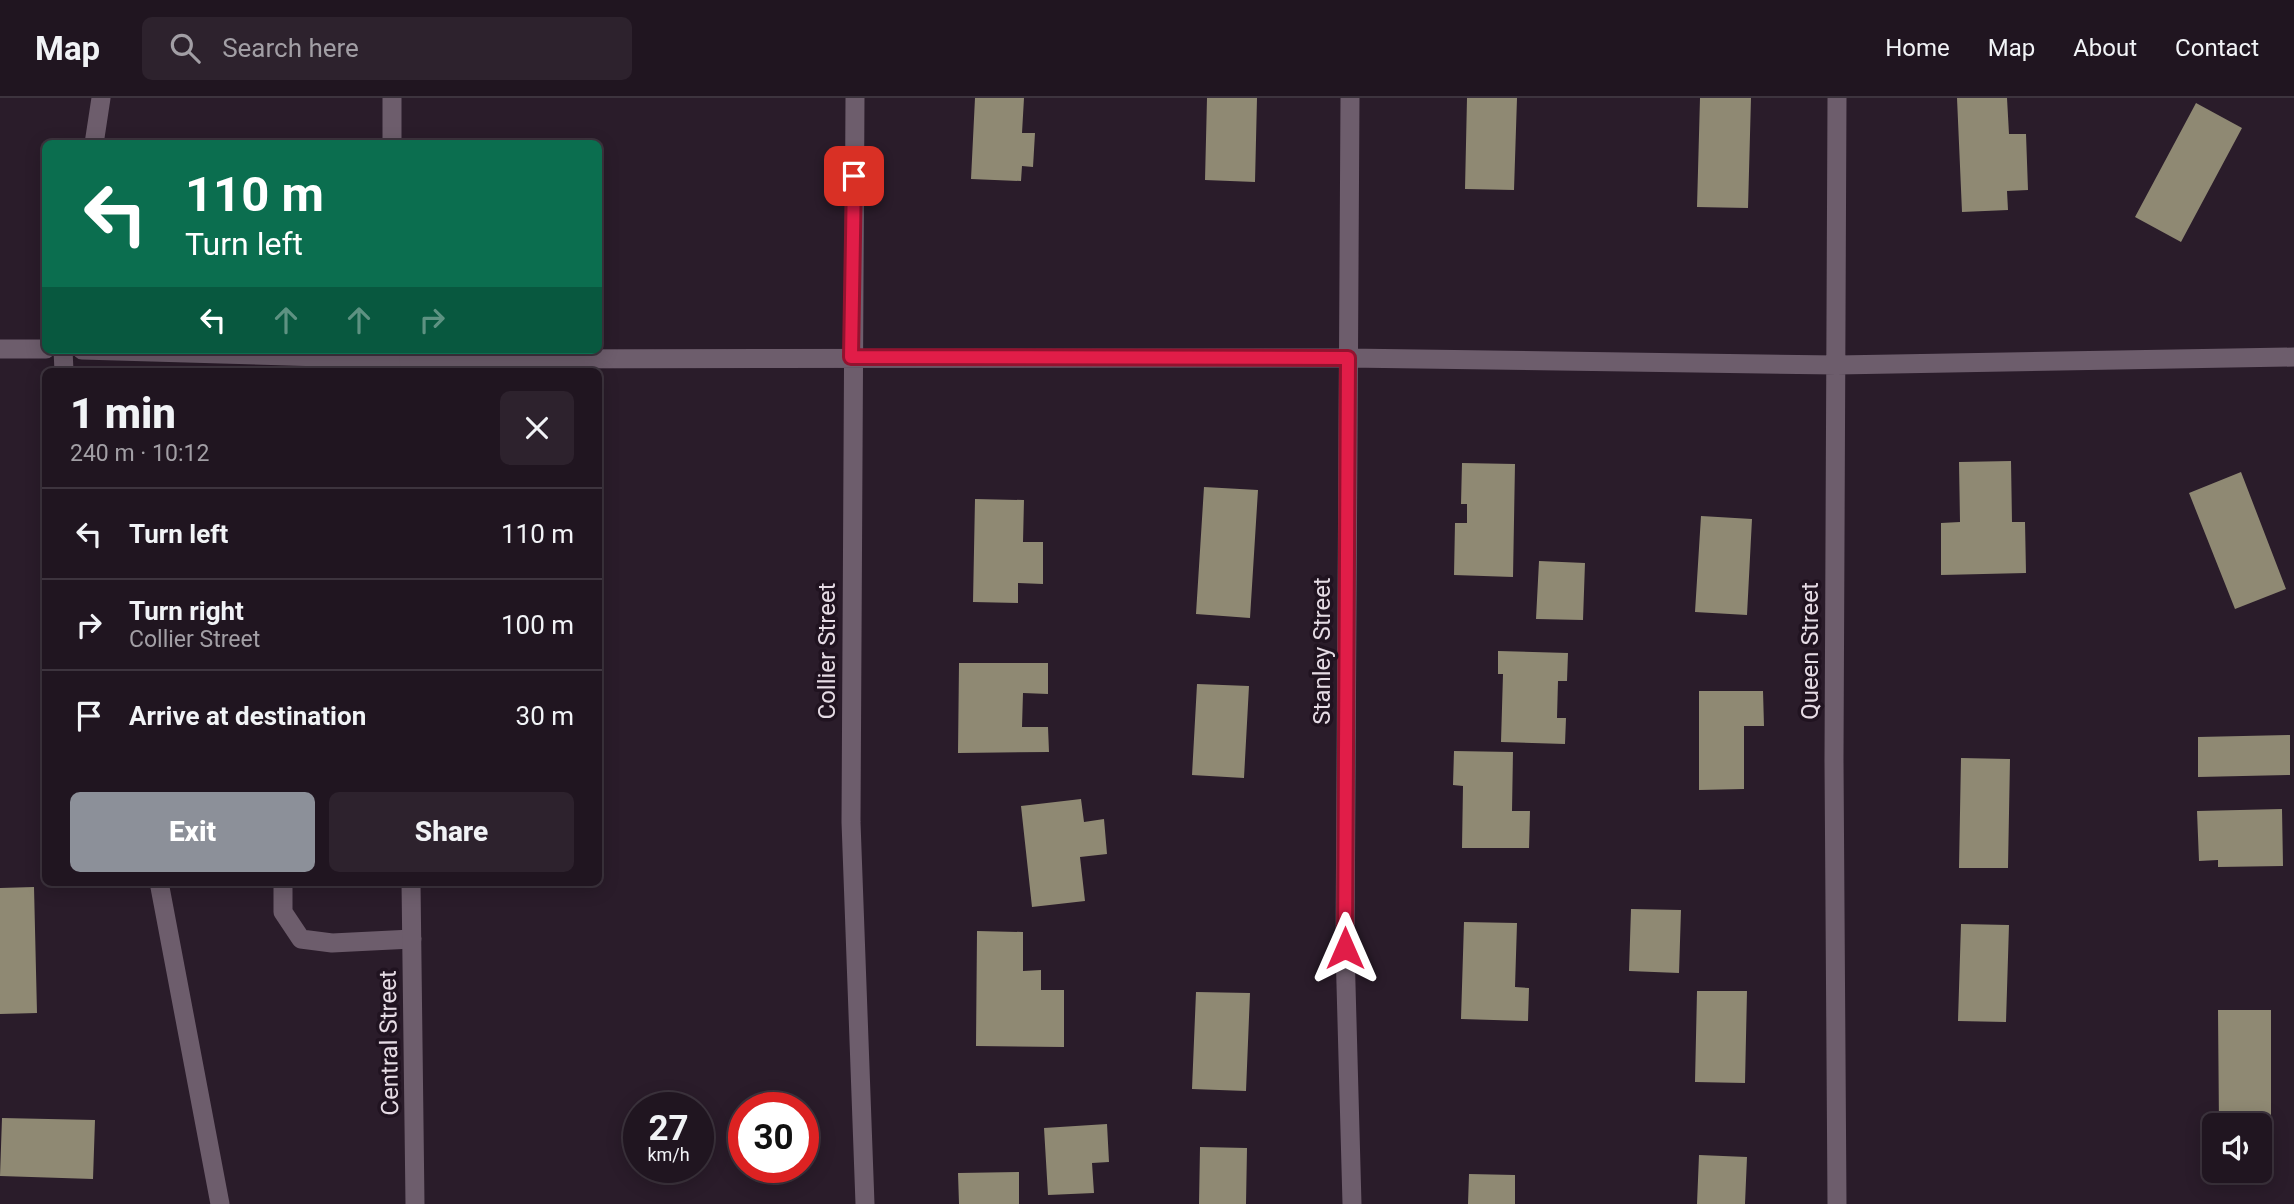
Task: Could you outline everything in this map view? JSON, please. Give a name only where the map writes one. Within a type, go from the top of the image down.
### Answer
[{"type":"street","points":[[95,140],[101,98]]},
{"type":"street","points":[[392,98],[392,140]]},
{"type":"street","name":"Collier Street","points":[[855,98],[851,357],[851,822],[865,1204]]},
{"type":"street","name":"Stanley Street","points":[[1350,98],[1345,948],[1352,1204]]},
{"type":"street","name":"Queen Street","points":[[1837,98],[1834,746],[1837,1204]]},
{"type":"street","points":[[0,349],[42,349]]},
{"type":"street","points":[[206,354],[391,360],[1348,358],[1837,365],[2294,357]]},
{"type":"street","points":[[160,886],[220,1204]]},
{"type":"street","points":[[283,886],[283,912],[301,939],[332,943],[412,939]]},
{"type":"street","name":"Central Street","points":[[411,886],[415,1204]]},
{"type":"building","points":[[975,98],[1024,98],[1022,133],[1035,133],[1033,167],[1022,166],[1021,181],[971,179]]},
{"type":"building","points":[[1207,98],[1257,98],[1255,182],[1205,180]]},
{"type":"building","points":[[1467,98],[1517,98],[1514,190],[1465,189]]},
{"type":"building","points":[[1700,98],[1751,98],[1748,208],[1697,207]]},
{"type":"building","points":[[1957,98],[2007,98],[2009,134],[2026,134],[2028,190],[2007,191],[2008,210],[1962,212]]},
{"type":"building","points":[[2196,103],[2242,128],[2181,242],[2135,217]]},
{"type":"building","points":[[2011,461],[2012,522],[2025,522],[2026,573],[1941,575],[1941,523],[1960,522],[1959,462]]},
{"type":"building","points":[[1462,463],[1515,464],[1513,577],[1454,575],[1455,523],[1467,523],[1467,504],[1461,504]]},
{"type":"building","points":[[2241,472],[2286,589],[2235,609],[2189,493]]},
{"type":"building","points":[[1204,487],[1258,490],[1250,618],[1196,614]]},
{"type":"building","points":[[975,499],[1024,500],[1023,542],[1043,542],[1043,584],[1018,583],[1018,603],[973,602]]},
{"type":"building","points":[[1701,516],[1752,519],[1747,615],[1695,612]]},
{"type":"building","points":[[1539,561],[1585,563],[1583,620],[1536,619]]},
{"type":"building","points":[[1498,651],[1568,653],[1567,681],[1558,681],[1557,718],[1566,718],[1565,744],[1501,742],[1503,674],[1498,674]]},
{"type":"building","points":[[959,663],[1048,663],[1048,694],[1023,693],[1022,727],[1048,727],[1049,752],[958,753]]},
{"type":"building","points":[[1197,684],[1249,686],[1244,778],[1192,775]]},
{"type":"building","points":[[1699,691],[1763,691],[1764,726],[1744,726],[1744,789],[1699,790]]},
{"type":"building","points":[[2290,735],[2290,775],[2198,777],[2198,737]]},
{"type":"building","points":[[1454,751],[1513,752],[1512,811],[1530,811],[1529,848],[1462,848],[1463,786],[1453,785]]},
{"type":"building","points":[[1961,758],[2010,759],[2008,868],[1959,868]]},
{"type":"building","points":[[1081,799],[1084,822],[1104,819],[1107,854],[1080,857],[1085,901],[1032,907],[1021,806]]},
{"type":"building","points":[[2282,809],[2283,866],[2218,867],[2218,860],[2199,861],[2197,811]]},
{"type":"building","points":[[34,887],[37,1013],[0,1014],[0,888]]},
{"type":"building","points":[[1631,909],[1681,910],[1679,973],[1629,971]]},
{"type":"building","points":[[1464,922],[1517,923],[1515,987],[1529,988],[1528,1021],[1461,1019]]},
{"type":"building","points":[[1961,924],[2009,925],[2006,1022],[1958,1021]]},
{"type":"building","points":[[977,931],[1023,932],[1023,971],[1041,970],[1041,990],[1064,990],[1064,1047],[976,1046]]},
{"type":"building","points":[[1697,991],[1747,991],[1745,1083],[1695,1082]]},
{"type":"building","points":[[1196,992],[1250,993],[1246,1091],[1192,1089]]},
{"type":"building","points":[[2218,1010],[2271,1010],[2271,1113],[2219,1113]]},
{"type":"building","points":[[2,1118],[95,1120],[93,1179],[0,1176]]},
{"type":"building","points":[[1107,1124],[1109,1162],[1092,1163],[1094,1193],[1048,1195],[1044,1128]]},
{"type":"building","points":[[1200,1147],[1247,1148],[1246,1204],[1199,1204]]},
{"type":"building","points":[[1699,1155],[1747,1157],[1745,1204],[1697,1204]]},
{"type":"building","points":[[1019,1172],[1019,1204],[959,1204],[958,1173]]},
{"type":"building","points":[[1469,1174],[1515,1175],[1515,1204],[1468,1204]]},
{"type":"route","points":[[854,176],[851,357],[1348,358],[1345,948]]}]
